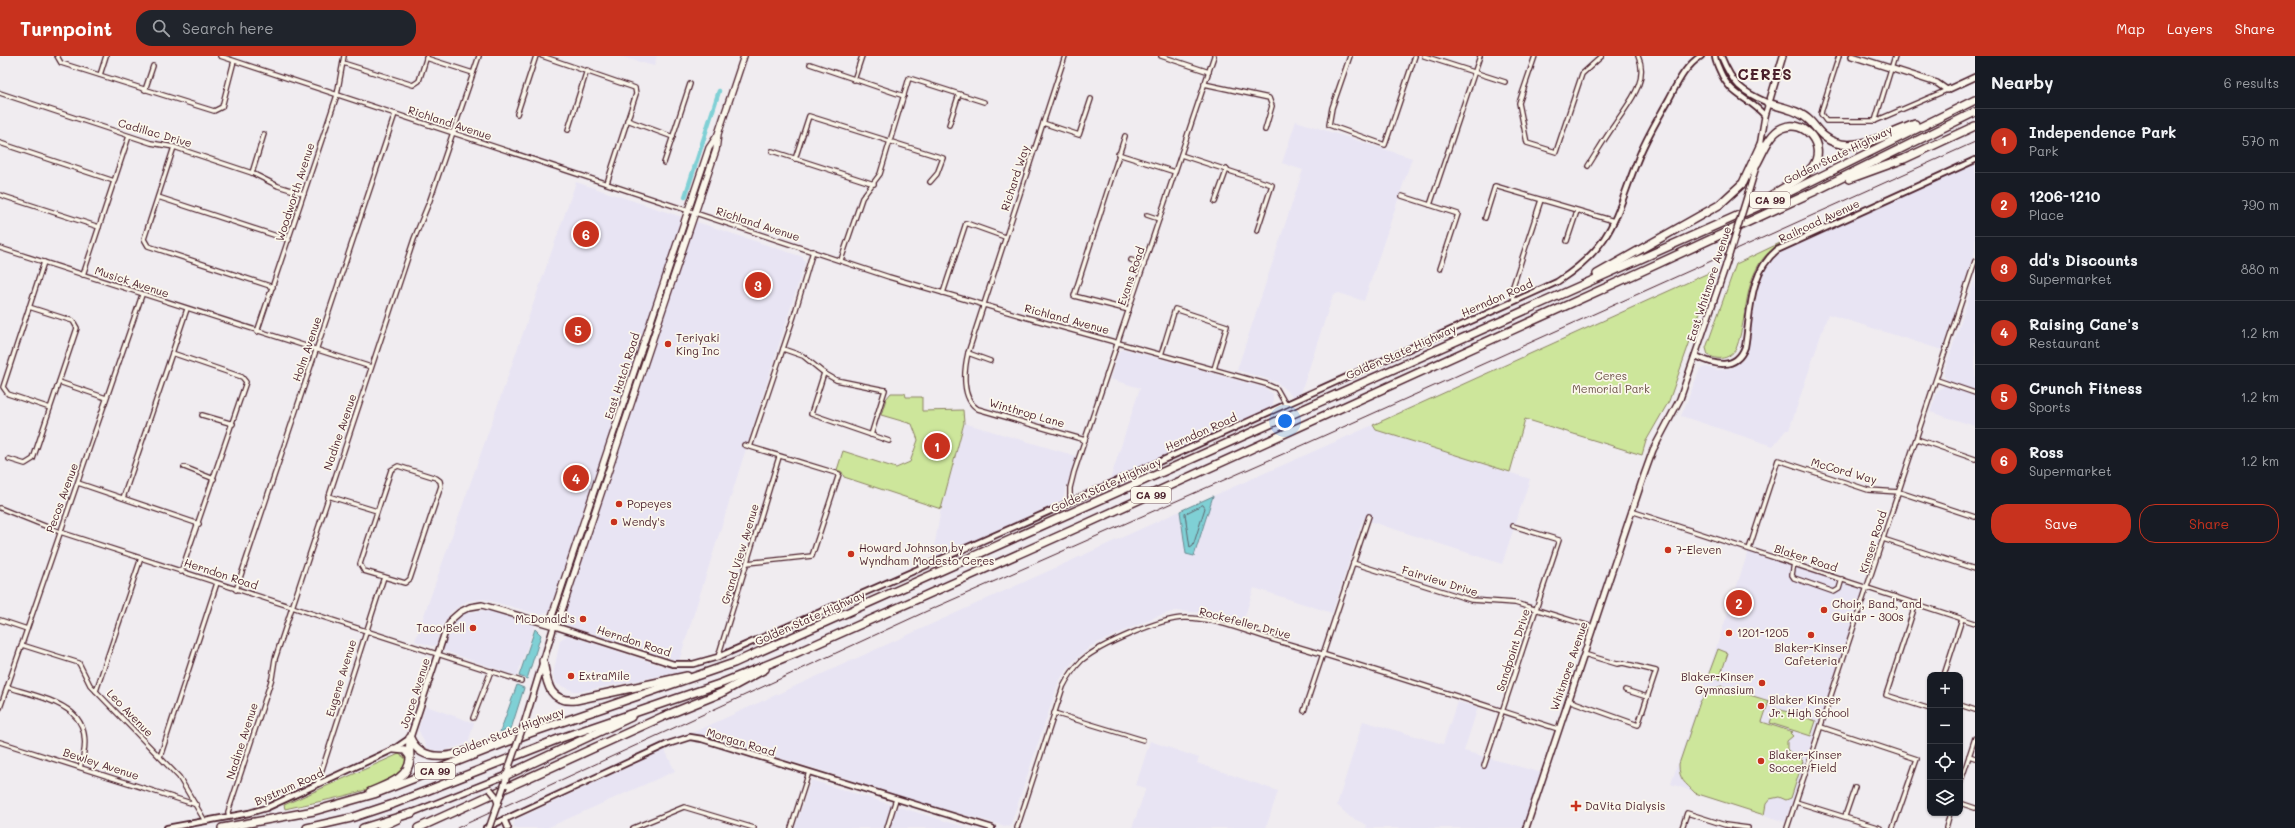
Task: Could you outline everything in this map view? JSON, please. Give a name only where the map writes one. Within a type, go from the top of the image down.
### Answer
[{"type":"highway","name":"Golden State Highway","points":[[222,828],[338,805],[399,786],[530,733],[709,672],[767,649],[1757,206],[1825,175],[1944,114],[1975,100]]},
{"type":"highway","points":[[1768,103],[1796,112],[1809,120],[1825,137],[1846,146],[1861,144],[1944,114]]},
{"type":"highway","name":"Golden State Highway","points":[[307,828],[351,818],[393,804],[575,732],[722,683],[796,653],[1077,528],[1813,192],[1975,112]]},
{"type":"highway","points":[[1813,192],[1904,159],[1975,126]]},
{"type":"highway","points":[[1757,162],[1774,136],[1783,128],[1798,127],[1803,129],[1809,132],[1816,143],[1816,158],[1811,168],[1757,206]]},
{"type":"highway","points":[[1562,293],[1719,205],[1743,183],[1761,144]]},
{"type":"highway","points":[[418,828],[721,693],[796,653]]},
{"type":"highway","points":[[543,661],[549,689],[558,697],[570,701],[709,672]]},
{"type":"highway","points":[[507,775],[673,699]]},
{"type":"highway","points":[[410,738],[418,751],[438,757],[530,733]]},
{"type":"highway","points":[[338,805],[398,778],[407,768],[410,738]]},
{"type":"highway","points":[[394,750],[405,750],[409,755]]},
{"type":"highway","points":[[363,828],[412,813]]},
{"type":"main road","name":"East Hatch Road","points":[[489,828],[524,724],[554,626],[560,616],[716,150],[718,134],[744,56]]},
{"type":"main road","name":"East Whitmore Avenue","points":[[1632,511],[1653,450],[1676,409],[1696,356],[1747,197],[1761,144],[1764,116],[1783,56]]},
{"type":"main road","points":[[1852,56],[1937,83],[1947,90],[1975,78]]},
{"type":"main road","name":"East Hatch Road","points":[[554,626],[552,616],[709,148],[718,134]]},
{"type":"main road","name":"Whitmore Avenue","points":[[1526,828],[1632,511]]},
{"type":"main road","name":"Herndon Road","points":[[438,654],[445,632],[452,619],[470,606],[482,605],[495,607],[554,626]]},
{"type":"main road","name":"Joyce Avenue","points":[[410,738],[438,654]]},
{"type":"main road","points":[[381,828],[412,813],[507,775]]},
{"type":"main road","points":[[476,787],[490,789],[495,795],[498,804]]},
{"type":"street","points":[[100,76],[106,56]]},
{"type":"street","name":"Richland Avenue","points":[[220,56],[453,134],[841,260],[858,267],[983,305],[1272,386],[1280,392],[1286,405]]},
{"type":"street","name":"Woodworth Avenue","points":[[258,332],[337,95],[344,56]]},
{"type":"street","name":"Nadine Avenue","points":[[229,817],[228,812],[272,678],[275,659],[328,496],[414,239],[430,200],[479,56]]},
{"type":"street","points":[[517,114],[536,56]]},
{"type":"street","points":[[542,56],[587,70],[635,88],[636,94],[607,183]]},
{"type":"street","points":[[854,80],[862,56]]},
{"type":"street","name":"Richard Way","points":[[983,305],[1065,56]]},
{"type":"street","points":[[1161,56],[1209,72]]},
{"type":"street","name":"Evans Road","points":[[1070,502],[1070,488],[1085,440],[1214,56]]},
{"type":"street","points":[[1350,56],[1332,108],[1329,125],[1385,145],[1415,56]]},
{"type":"street","points":[[1424,56],[1505,82]]},
{"type":"street","points":[[1430,205],[1480,56]]},
{"type":"street","points":[[1535,56],[1519,103],[1527,143],[1556,152],[1582,74],[1602,56]]},
{"type":"street","points":[[1588,166],[1634,97],[1641,75],[1641,64],[1638,56]]},
{"type":"street","name":"Herndon Road","points":[[554,626],[672,664],[693,664],[718,656],[1070,502],[1557,282],[1580,267],[1601,244],[1615,221],[1638,159],[1652,129],[1684,71],[1701,56]]},
{"type":"street","points":[[1715,56],[1723,79],[1733,92],[1755,105],[1764,116]]},
{"type":"street","points":[[1721,56],[1728,74],[1736,85],[1744,92],[1768,103]]},
{"type":"street","points":[[1839,56],[1821,114],[1823,119],[1832,122],[1875,121],[1947,90]]},
{"type":"street","points":[[1875,121],[1895,56]]},
{"type":"street","points":[[343,63],[411,85],[418,81],[427,57],[474,73]]},
{"type":"street","points":[[58,58],[61,63],[214,111],[218,110],[222,106],[234,61]]},
{"type":"street","points":[[810,64],[904,96]]},
{"type":"street","points":[[145,90],[153,66]]},
{"type":"street","points":[[568,130],[587,70]]},
{"type":"street","points":[[841,260],[862,198],[880,174],[910,78],[984,102]]},
{"type":"street","points":[[664,163],[690,84]]},
{"type":"street","points":[[1204,84],[1269,98],[1272,106],[1265,130]]},
{"type":"street","name":"Cadillac Drive","points":[[0,93],[151,143],[174,147],[252,173],[278,186],[304,194]]},
{"type":"street","points":[[949,126],[959,94]]},
{"type":"street","points":[[1043,123],[1079,135],[1091,99]]},
{"type":"street","name":"Holm Avenue","points":[[236,590],[396,114]]},
{"type":"street","points":[[795,159],[809,116],[943,158],[937,174],[930,182]]},
{"type":"street","points":[[627,120],[673,136]]},
{"type":"street","points":[[252,173],[264,134]]},
{"type":"street","points":[[83,275],[129,136]]},
{"type":"street","points":[[1125,136],[1118,154],[1074,296],[1129,310]]},
{"type":"street","points":[[0,143],[114,181]]},
{"type":"street","points":[[174,147],[144,239],[145,243],[148,246],[273,287]]},
{"type":"street","points":[[772,151],[874,184]]},
{"type":"street","points":[[1118,154],[1175,172]]},
{"type":"street","points":[[1181,155],[1272,185],[1257,231]]},
{"type":"street","name":"Railroad Avenue","points":[[1696,356],[1711,363],[1722,365],[1734,362],[1741,354],[1745,347],[1756,276],[1764,262],[1777,250],[1975,160]]},
{"type":"street","points":[[1215,202],[1227,169]]},
{"type":"street","points":[[1485,218],[1495,186],[1615,221]]},
{"type":"street","points":[[0,195],[99,227]]},
{"type":"street","points":[[1402,196],[1458,214],[1440,269]]},
{"type":"street","points":[[158,197],[289,240]]},
{"type":"street","points":[[1514,301],[1514,283],[1541,200]]},
{"type":"street","points":[[1567,241],[1577,211]]},
{"type":"street","points":[[1147,215],[1159,219]]},
{"type":"street","points":[[943,293],[966,223],[1005,237]]},
{"type":"street","name":"Musick Avenue","points":[[0,248],[371,367]]},
{"type":"street","points":[[750,447],[784,349],[813,251]]},
{"type":"street","points":[[1131,260],[1144,265]]},
{"type":"street","name":"Kinser Road","points":[[1787,828],[1937,380],[1975,261]]},
{"type":"street","points":[[44,262],[3,385],[3,390],[8,394],[50,408]]},
{"type":"street","name":"Pecos Avenue","points":[[0,708],[142,294]]},
{"type":"street","name":"Winthrop Lane","points":[[983,305],[968,353],[966,390],[973,406],[1085,440]]},
{"type":"street","points":[[9,459],[25,464],[29,463],[33,459],[77,328],[73,321],[29,306]]},
{"type":"street","points":[[123,498],[187,309]]},
{"type":"street","points":[[1161,355],[1175,309],[1227,326],[1214,369]]},
{"type":"street","points":[[784,349],[808,359],[824,373],[843,382],[885,390],[871,435]]},
{"type":"street","points":[[172,353],[242,377],[245,380],[246,385],[182,572]]},
{"type":"street","points":[[968,353],[990,360]]},
{"type":"street","points":[[824,373],[811,414],[889,441]]},
{"type":"street","points":[[1937,380],[1975,393]]},
{"type":"street","points":[[59,382],[106,398]]},
{"type":"street","points":[[202,415],[232,424]]},
{"type":"street","points":[[1917,439],[1975,459]]},
{"type":"street","points":[[744,445],[779,457],[839,474],[812,556],[746,563]]},
{"type":"street","name":"Grand View Avenue","points":[[718,656],[779,457]]},
{"type":"street","name":"McCord Way","points":[[1749,549],[1778,460],[1868,490],[1899,492],[1975,517]]},
{"type":"street","points":[[398,466],[436,478],[440,482],[441,486],[410,579],[406,582],[384,577],[361,568],[360,562],[377,511],[391,470],[394,467],[398,466]]},
{"type":"street","points":[[184,467],[214,479]]},
{"type":"street","points":[[78,483],[199,524]]},
{"type":"street","points":[[328,496],[377,511]]},
{"type":"street","name":"Herndon Road","points":[[0,508],[60,532],[521,681]]},
{"type":"street","name":"Blaker Road","points":[[1632,511],[1975,623]]},
{"type":"street","points":[[1304,711],[1369,516]]},
{"type":"street","name":"Sandpoint Drive","points":[[1484,766],[1559,540],[1513,526]]},
{"type":"street","points":[[1884,539],[1975,569]]},
{"type":"street","points":[[96,691],[141,558]]},
{"type":"street","points":[[1794,563],[1792,575],[1794,578],[1821,588],[1834,592],[1838,589],[1842,579]]},
{"type":"street","name":"Fairview Drive","points":[[1353,564],[1471,600],[1508,602],[1593,627]]},
{"type":"street","name":"Eugene Avenue","points":[[316,785],[365,631],[384,577]]},
{"type":"street","points":[[160,757],[217,583]]},
{"type":"street","points":[[1916,603],[1886,695],[1927,709]]},
{"type":"street","name":"Rockefeller Drive","points":[[1016,828],[1054,713],[1067,680],[1081,661],[1097,650],[1164,621],[1184,618],[1206,620],[1323,654],[1558,729]]},
{"type":"street","points":[[1945,672],[1962,619]]},
{"type":"street","points":[[0,620],[27,629]]},
{"type":"street","name":"Leo Avenue","points":[[22,645],[79,664],[90,685],[179,777],[197,805],[205,821]]},
{"type":"street","points":[[1568,700],[1638,725],[1648,697],[1656,671],[1623,663],[1617,664],[1584,654]]},
{"type":"street","points":[[474,718],[491,671]]},
{"type":"street","points":[[7,687],[55,701],[72,712],[80,723],[85,740],[84,754],[80,767]]},
{"type":"street","points":[[1625,690],[1648,697]]},
{"type":"street","points":[[1963,706],[1975,710]]},
{"type":"street","points":[[1054,713],[1144,740]]},
{"type":"street","points":[[1821,727],[1917,759],[1893,828]]},
{"type":"street","name":"Morgan Road","points":[[486,828],[504,818],[668,744],[690,737],[702,739],[992,828]]},
{"type":"street","name":"Bystrum Road","points":[[167,828],[259,811],[394,750],[410,738]]},
{"type":"street","points":[[1961,780],[1975,738]]},
{"type":"street","name":"Bewley Avenue","points":[[0,742],[197,805]]},
{"type":"street","points":[[1969,756],[1975,758]]},
{"type":"street","points":[[791,828],[809,772]]},
{"type":"street","points":[[1845,816],[1855,787]]},
{"type":"street","points":[[887,828],[896,799]]},
{"type":"street","points":[[1796,802],[1880,828]]},
{"type":"street","points":[[1963,804],[1975,808]]},
{"type":"street","points":[[633,828],[684,807],[754,828]]},
{"type":"street","points":[[1682,828],[1687,813],[1724,825],[1748,828]]},
{"type":"street","points":[[1946,828],[1949,816]]},
{"type":"street","points":[[504,818],[508,828]]},
{"type":"shaded area","points":[[618,56],[657,56],[654,66]]},
{"type":"shaded area","points":[[1296,121],[1412,158],[1364,301],[1339,293],[1333,295],[1301,393],[1293,397],[1277,382],[1237,370],[1303,170],[1282,163]]},
{"type":"shaded area","points":[[1975,164],[1975,251],[1942,350],[1828,314],[1789,430],[1786,430],[1773,446],[1681,416],[1700,369],[1706,367],[1718,370],[1732,368],[1743,360],[1747,353],[1759,282],[1765,268],[1774,257],[1785,249]]},
{"type":"shaded area","points":[[576,182],[803,257],[805,262],[679,661],[568,626],[565,620],[549,611],[541,615],[484,599],[467,601],[451,612],[442,626],[436,645],[432,646],[415,641]]},
{"type":"shaded area","points":[[1975,279],[1975,426],[1930,412],[1938,390],[1943,387],[1946,379],[1943,375]]},
{"type":"shaded area","points":[[1124,349],[1265,388],[1273,394],[1273,406],[1110,480],[1140,388],[1110,379],[1119,351]]},
{"type":"shaded area","points":[[964,423],[1076,456],[1062,501],[932,559],[941,509]]},
{"type":"shaded area","points":[[1373,425],[1376,430],[1530,479],[1502,564],[1363,519],[1332,613],[1254,588],[1242,625],[1207,613],[1175,611],[1155,617],[1091,646],[1072,663],[1059,681],[1009,827],[925,804],[814,768],[705,737],[688,735],[1180,511],[1186,554],[1194,556],[1213,496]]},
{"type":"shaded area","name":"Blaker Kinser Jr. High School","points":[[1748,552],[1864,590],[1785,822],[1671,784]]},
{"type":"shaded area","points":[[486,610],[535,625],[517,676],[442,650],[450,626],[464,613]]},
{"type":"shaded area","points":[[567,635],[671,669],[685,671],[583,691],[573,691],[557,684],[553,675],[560,640]]},
{"type":"shaded area","points":[[1457,702],[1478,707],[1464,751],[1545,774],[1527,828],[1366,828],[1367,825],[1350,817],[1337,805],[1363,721],[1443,744]]},
{"type":"shaded area","points":[[426,706],[474,723],[468,743],[440,752],[427,748],[418,729]]},
{"type":"shaded area","points":[[1150,741],[1199,758],[1197,763],[1278,791],[1266,828],[1132,828],[1146,788],[1136,785]]},
{"type":"shaded area","points":[[665,750],[675,771],[547,828],[513,828],[515,820]]},
{"type":"shaded area","points":[[811,780],[968,828],[795,828]]},
{"type":"green space","points":[[1782,242],[1769,252],[1759,264],[1753,277],[1749,290],[1741,334],[1736,349],[1724,358],[1716,358],[1708,355],[1706,348],[1736,264]]},
{"type":"green space","name":"Ceres Memorial Park","points":[[1715,270],[1669,401],[1646,441],[1642,455],[1525,419],[1510,472],[1376,430],[1373,425]]},
{"type":"green space","points":[[891,393],[905,393],[906,397],[922,397],[922,411],[963,410],[964,423],[941,509],[844,477],[842,472],[837,470],[843,451],[896,468],[910,462],[918,440],[912,424],[881,415],[886,399]]},
{"type":"green space","points":[[1718,649],[1728,653],[1719,680],[1708,676]]},
{"type":"green space","points":[[1721,686],[1769,701],[1762,722],[1793,732],[1790,733],[1793,736],[1787,741],[1787,749],[1793,755],[1803,755],[1801,759],[1803,761],[1791,798],[1786,800],[1779,797],[1770,799],[1766,804],[1764,815],[1695,793],[1681,778],[1679,764],[1700,702],[1707,692]]},
{"type":"green space","points":[[1775,708],[1816,721],[1811,736],[1770,723]]},
{"type":"green space","points":[[399,754],[405,758],[405,765],[403,769],[391,779],[379,785],[363,791],[285,809],[284,805]]},
{"type":"water","points":[[1213,496],[1194,556],[1186,554],[1180,511]]},
{"type":"water","points":[[535,629],[541,635],[527,679],[519,676]]},
{"type":"water","points":[[517,685],[524,688],[511,729],[500,732]]},
{"type":"waterway","points":[[685,197],[719,91]]},
{"type":"railway","points":[[457,828],[927,611],[1301,446],[1975,142]]},
{"type":"place","name":"Ross","points":[[586,234]]},
{"type":"place","name":"dd's Discounts","points":[[758,285]]},
{"type":"place","name":"Crunch Fitness","points":[[578,330]]},
{"type":"place","name":"Teriyaki King Inc","points":[[668,344]]},
{"type":"place","name":"Independence Park","points":[[937,446]]},
{"type":"place","name":"Raising Cane's","points":[[576,478]]},
{"type":"place","name":"Popeyes","points":[[619,504]]},
{"type":"place","name":"Wendy's","points":[[614,522]]},
{"type":"place","name":"7-Eleven","points":[[1668,550]]},
{"type":"place","name":"Howard Johnson by Wyndham Modesto Ceres","points":[[851,554]]},
{"type":"place","name":"1206-1210","points":[[1739,603]]},
{"type":"place","name":"Choir, Band, and Guitar - 300s","points":[[1824,610]]},
{"type":"place","name":"McDonald's","points":[[583,619]]},
{"type":"place","name":"Taco Bell","points":[[473,628]]},
{"type":"place","name":"1201-1205","points":[[1729,633]]},
{"type":"place","name":"Blaker-Kinser Cafeteria","points":[[1811,635]]},
{"type":"place","name":"ExtraMile","points":[[571,676]]},
{"type":"place","name":"Blaker-Kinser Gymnasium","points":[[1762,683]]},
{"type":"place","name":"Blaker Kinser Jr. High School","points":[[1761,706]]},
{"type":"place","name":"Blaker-Kinser Soccer Field","points":[[1761,761]]},
{"type":"place","name":"DaVita Dialysis","points":[[1576,806]]},
{"type":"district","name":"CERES","points":[[1765,75]]}]
